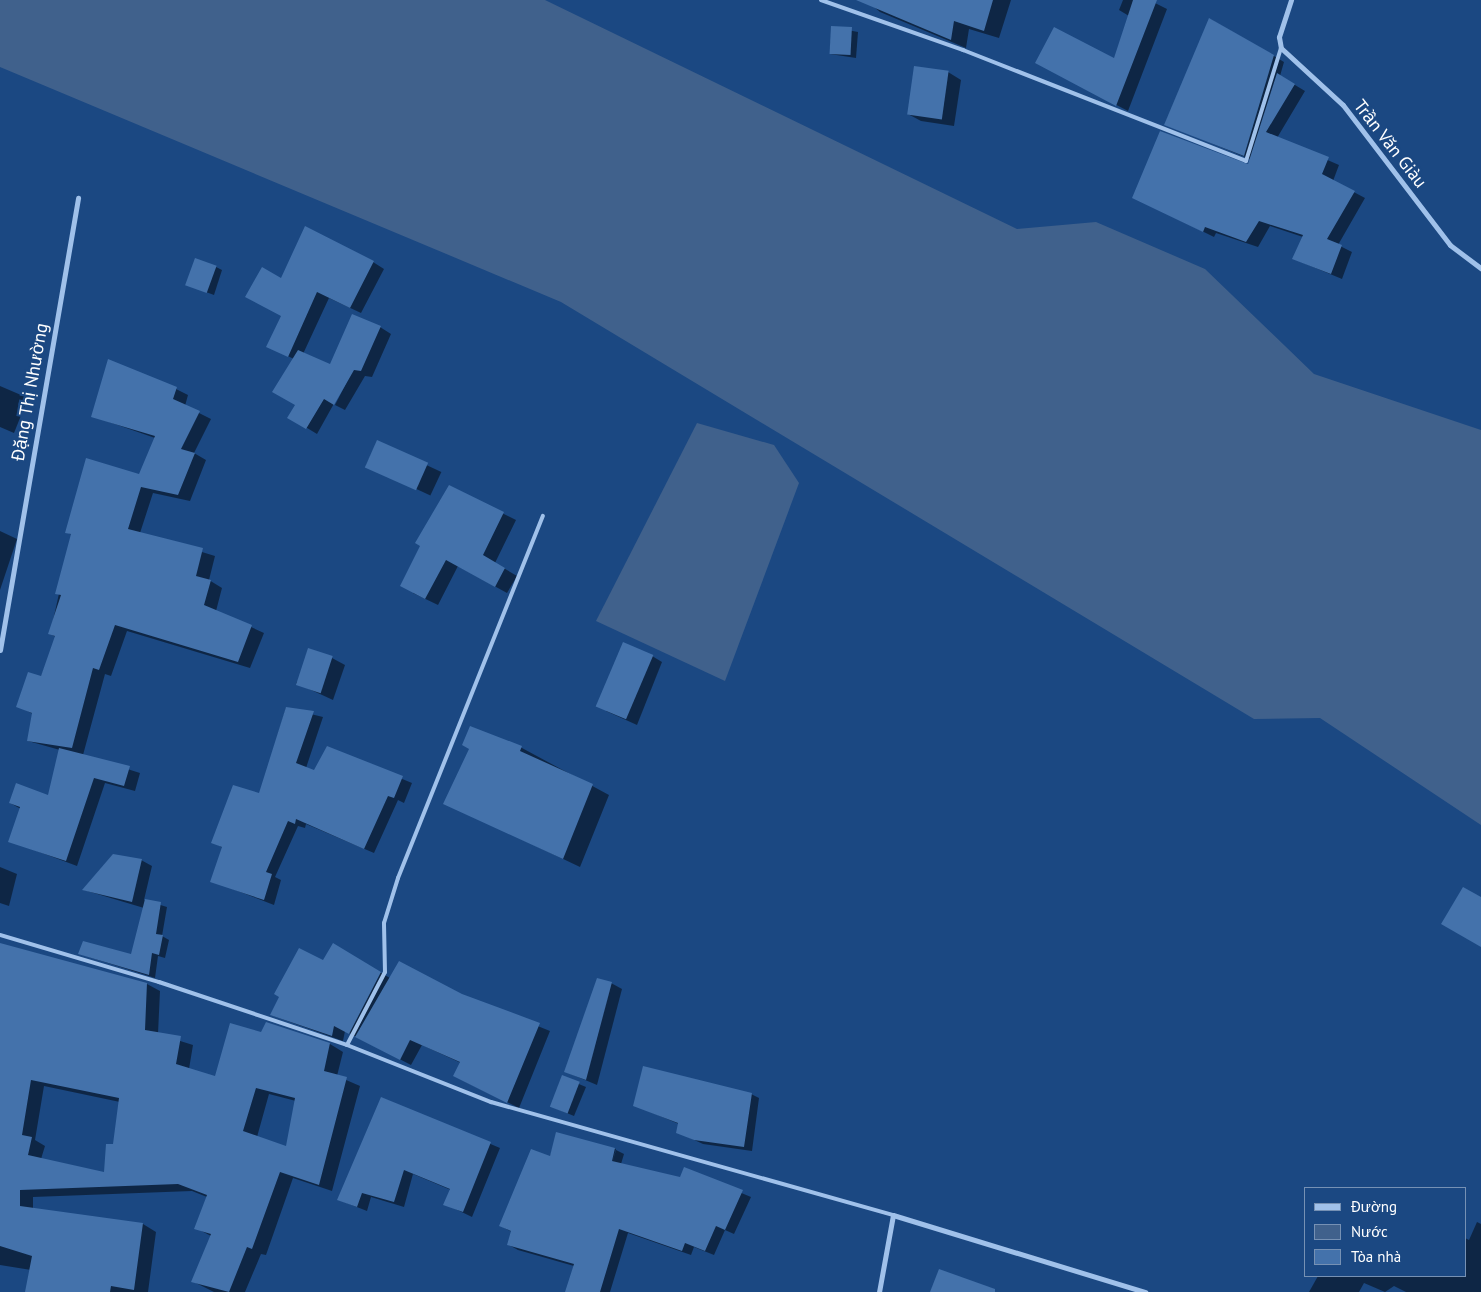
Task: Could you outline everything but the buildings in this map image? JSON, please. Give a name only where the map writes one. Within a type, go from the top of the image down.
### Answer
[{"type":"street","points":[[1282,48],[1279,37],[1291,0]]},
{"type":"street","name":"Trần Văn Giàu","points":[[1282,48],[1343,104],[1450,245],[1481,268]]},
{"type":"street","name":"Đặng Thị Nhường","points":[[0,650],[78,198]]},
{"type":"street","points":[[879,1292],[893,1215],[1145,1292]]},
{"type":"lane","points":[[821,0],[963,50],[1246,161],[1282,48]]},
{"type":"lane","points":[[347,1045],[384,972],[384,924],[398,878],[543,516]]},
{"type":"lane","points":[[0,935],[158,982],[347,1045],[491,1102],[893,1215]]},
{"type":"water","points":[[0,0],[545,0],[1017,229],[1096,222],[1205,269],[1314,374],[1481,430],[1481,825],[1320,718],[1254,719],[561,302],[0,67]]},
{"type":"water","points":[[697,423],[774,445],[799,483],[725,681],[596,621]]}]
